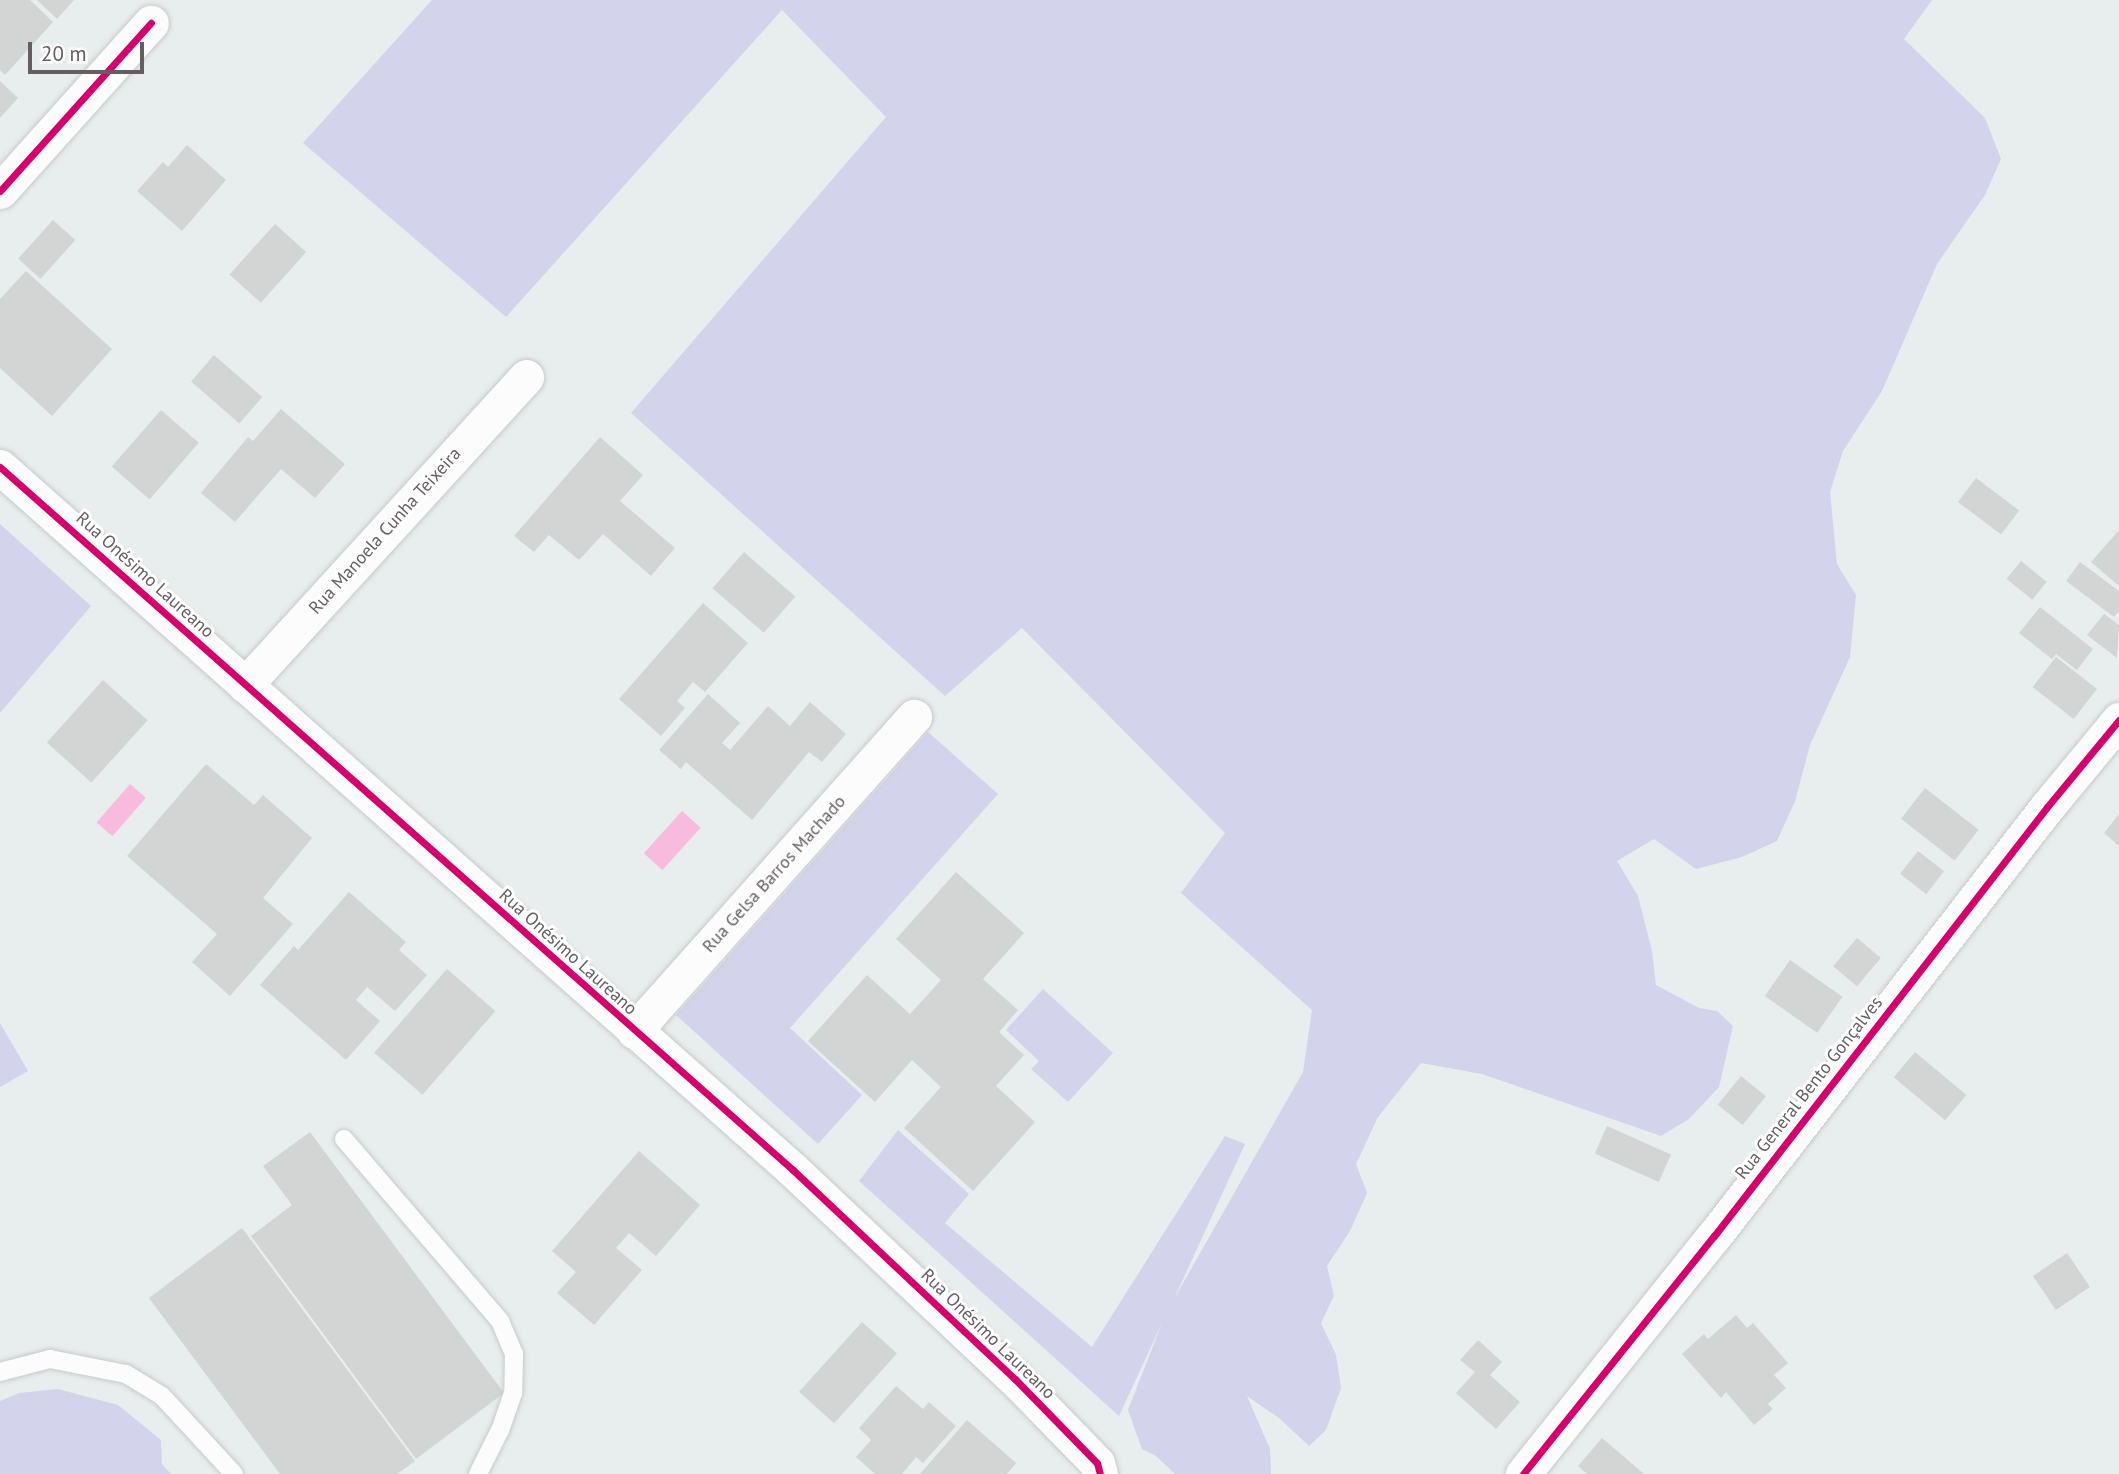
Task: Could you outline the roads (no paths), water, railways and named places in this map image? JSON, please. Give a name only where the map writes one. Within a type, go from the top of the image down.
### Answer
[{"type":"street","points":[[0,191],[151,23]]},
{"type":"street","name":"Rua Manoela Cunha Teixeira","points":[[245,685],[526,377]]},
{"type":"street","name":"Rua Onésimo Laureano","points":[[0,467],[793,1170],[1015,1379],[1097,1463],[1100,1474]]},
{"type":"street","name":"Rua Gelsa Barros Machado","points":[[634,1031],[914,717]]},
{"type":"street","name":"Rua General Bento Gonçalves","points":[[1523,1474],[1714,1236],[2046,807],[2119,720]]},
{"type":"lane","points":[[344,1139],[500,1321],[514,1353],[513,1393],[500,1430],[478,1474]]},
{"type":"lane","points":[[0,1372],[50,1359],[126,1374],[162,1396],[234,1474]]}]
